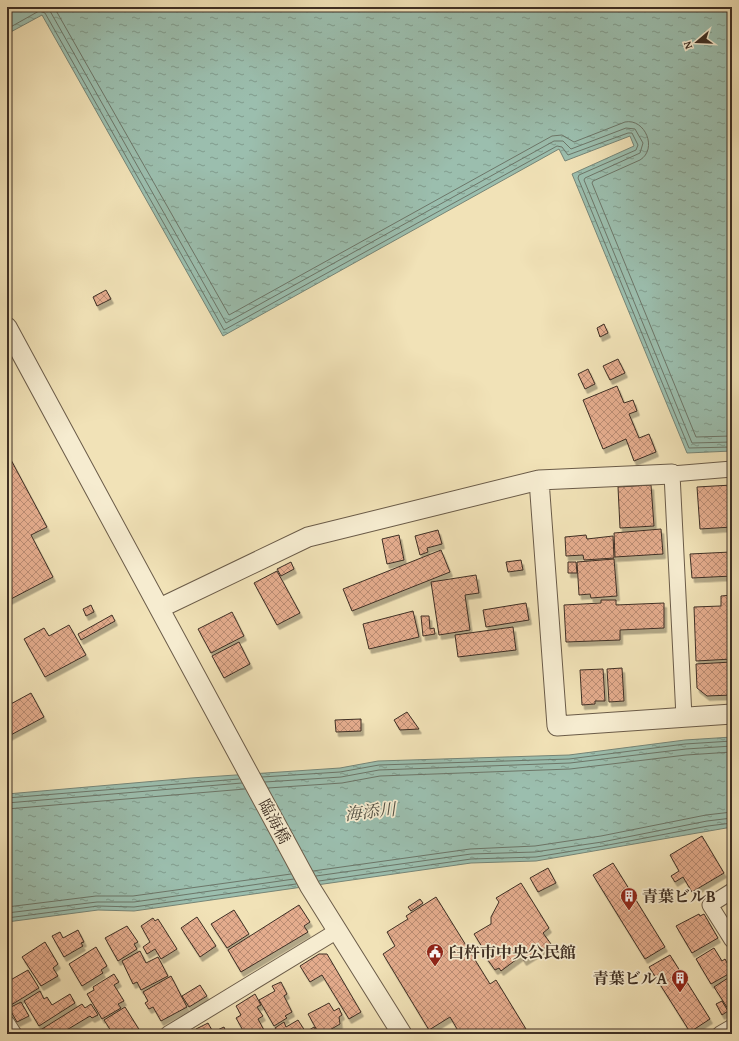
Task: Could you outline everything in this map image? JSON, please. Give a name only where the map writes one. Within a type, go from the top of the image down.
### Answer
[{"type":"street","name":"臨海橋","points":[[7,327],[12,350],[160,608],[310,887],[402,1034]]},
{"type":"street","points":[[160,608],[308,537],[539,480],[672,474],[732,469]]},
{"type":"street","points":[[672,474],[684,717]]},
{"type":"street","points":[[539,480],[557,726],[732,714]]},
{"type":"street","points":[[732,890],[710,905],[732,940]]},
{"type":"street","points":[[168,1034],[337,930]]},
{"type":"street","points":[[7,1023],[14,1034]]},
{"type":"street","points":[[720,1034],[732,1027]]},
{"type":"water","points":[[7,7],[725,7],[732,24],[732,451],[687,453],[572,174],[634,146],[630,136],[565,161],[559,149],[223,336],[42,15],[7,34]]},
{"type":"water","name":"海添川","points":[[732,737],[732,827],[536,861],[471,863],[134,911],[98,910],[7,922],[7,794],[191,778],[340,768],[378,761],[569,755],[685,740]]},
{"type":"building","points":[[106,290],[111,299],[97,306],[93,297]]},
{"type":"building","points":[[604,324],[608,333],[600,337],[597,328]]},
{"type":"building","points":[[618,359],[625,373],[610,380],[603,366]]},
{"type":"building","points":[[588,369],[595,384],[585,389],[578,374]]},
{"type":"building","points":[[617,386],[624,403],[633,400],[637,411],[629,414],[639,438],[649,434],[656,452],[634,461],[626,439],[603,449],[583,400]]},
{"type":"building","points":[[10,458],[47,527],[31,535],[53,577],[9,600],[7,596],[7,460]]},
{"type":"building","points":[[651,485],[654,526],[620,528],[618,487]]},
{"type":"building","points":[[732,485],[732,527],[700,529],[697,487]]},
{"type":"building","points":[[661,529],[663,554],[615,557],[614,533]]},
{"type":"building","points":[[438,530],[442,544],[427,548],[428,552],[420,555],[415,536]]},
{"type":"building","points":[[399,535],[404,560],[387,564],[382,539]]},
{"type":"building","points":[[586,535],[587,539],[613,536],[614,558],[584,560],[583,555],[566,556],[565,537]]},
{"type":"building","points":[[441,550],[450,572],[352,611],[343,589]]},
{"type":"building","points":[[731,552],[732,576],[692,578],[690,554]]},
{"type":"building","points":[[614,559],[617,596],[591,598],[590,594],[579,595],[577,562]]},
{"type":"building","points":[[521,560],[523,570],[508,572],[506,562]]},
{"type":"building","points":[[291,562],[294,569],[281,576],[277,569]]},
{"type":"building","points":[[568,562],[576,562],[577,573],[568,573]]},
{"type":"building","points":[[277,571],[300,613],[277,625],[254,583]]},
{"type":"building","points":[[476,575],[479,593],[465,595],[470,630],[439,635],[431,582]]},
{"type":"building","points":[[732,595],[732,659],[696,661],[694,607],[721,606],[721,596]]},
{"type":"building","points":[[601,600],[616,600],[616,605],[664,603],[664,628],[620,630],[620,640],[566,642],[564,605],[601,603]]},
{"type":"building","points":[[526,603],[529,620],[486,627],[483,610]]},
{"type":"building","points":[[91,605],[94,612],[86,616],[83,609]]},
{"type":"building","points":[[413,611],[419,637],[369,649],[363,624]]},
{"type":"building","points":[[232,612],[244,636],[211,653],[198,629]]},
{"type":"building","points":[[112,615],[115,621],[81,640],[78,634]]},
{"type":"building","points":[[421,616],[429,616],[430,629],[434,628],[435,634],[423,636]]},
{"type":"building","points":[[69,625],[86,655],[45,677],[24,639],[44,628],[49,636]]},
{"type":"building","points":[[513,627],[516,650],[458,657],[455,635]]},
{"type":"building","points":[[239,642],[250,664],[224,678],[212,656]]},
{"type":"building","points":[[732,662],[732,695],[707,696],[697,688],[696,664]]},
{"type":"building","points":[[622,668],[624,701],[609,702],[607,669]]},
{"type":"building","points":[[603,669],[605,701],[595,701],[595,704],[582,705],[580,670]]},
{"type":"building","points":[[31,693],[44,717],[7,737],[7,706]]},
{"type":"building","points":[[407,712],[419,729],[400,730],[394,720]]},
{"type":"building","points":[[361,719],[361,731],[336,732],[335,720]]},
{"type":"building","points":[[702,836],[724,873],[692,892],[683,877],[675,882],[671,876],[679,871],[670,855]]},
{"type":"building","name":"青葉ビルB","points":[[613,863],[665,947],[645,959],[593,875]]},
{"type":"building","points":[[548,868],[556,883],[538,892],[530,878]]},
{"type":"building","points":[[521,883],[549,928],[543,933],[551,944],[524,961],[521,956],[501,971],[499,968],[495,970],[482,952],[484,950],[474,934],[491,924],[491,917],[499,902],[496,898]]},
{"type":"building","name":"臼杵市中央公民館","points":[[436,897],[490,984],[496,980],[529,1034],[460,1034],[450,1017],[429,1030],[383,954],[395,946],[387,932],[408,919],[406,916]]},
{"type":"building","points":[[420,899],[423,903],[411,911],[408,907]]},
{"type":"building","points":[[299,905],[310,922],[304,926],[308,932],[241,972],[228,950]]},
{"type":"building","points":[[234,910],[249,934],[227,948],[211,924]]},
{"type":"building","points":[[699,914],[700,916],[704,914],[718,938],[692,953],[676,926]]},
{"type":"building","points":[[197,917],[216,946],[200,957],[181,928]]},
{"type":"building","points":[[153,918],[155,921],[158,919],[177,949],[161,959],[155,949],[147,954],[143,947],[150,942],[141,926]]},
{"type":"building","points":[[127,926],[138,942],[134,944],[137,949],[118,961],[105,938]]},
{"type":"building","points":[[78,930],[84,942],[81,943],[83,946],[64,957],[52,936],[60,932],[63,938]]},
{"type":"building","points":[[45,942],[58,964],[53,968],[58,976],[41,986],[22,957]]},
{"type":"building","points":[[96,947],[107,966],[101,970],[103,973],[82,986],[69,964]]},
{"type":"building","points":[[714,948],[722,961],[725,959],[732,972],[711,984],[696,959]]},
{"type":"building","points":[[140,951],[146,963],[158,957],[168,976],[141,990],[137,982],[133,984],[122,961]]},
{"type":"building","points":[[319,954],[327,954],[361,1012],[349,1019],[322,975],[310,982],[300,966]]},
{"type":"building","name":"青葉ビルA","points":[[670,955],[710,1019],[690,1032],[649,967]]},
{"type":"building","points":[[28,970],[39,988],[11,1005],[7,999],[7,982]]},
{"type":"building","points":[[114,974],[119,982],[114,985],[124,1001],[118,1004],[121,1008],[102,1019],[87,994],[94,990],[93,987]]},
{"type":"building","points":[[171,976],[187,1007],[161,1021],[153,1007],[149,1009],[145,1003],[148,1001],[143,992]]},
{"type":"building","points":[[728,978],[732,984],[732,1015],[714,987]]},
{"type":"building","points":[[281,982],[287,994],[284,996],[292,1012],[285,1016],[287,1018],[274,1026],[259,1000],[275,991],[272,986]]},
{"type":"building","points":[[200,985],[207,996],[189,1007],[182,996]]},
{"type":"building","points":[[40,991],[44,999],[47,997],[52,1005],[70,994],[75,1003],[39,1026],[24,1001]]},
{"type":"building","points":[[255,994],[261,1005],[257,1007],[263,1016],[258,1019],[264,1030],[258,1034],[245,1034],[236,1018],[241,1015],[236,1006]]},
{"type":"building","points":[[722,1001],[728,1011],[722,1015],[716,1004]]},
{"type":"building","points":[[21,1002],[29,1016],[17,1022],[9,1008]]},
{"type":"building","points":[[329,1003],[334,1011],[339,1008],[342,1015],[339,1017],[340,1024],[323,1034],[319,1034],[308,1014]]},
{"type":"building","points":[[82,1004],[85,1008],[91,1004],[98,1015],[92,1018],[90,1016],[60,1034],[34,1034]]},
{"type":"building","points":[[125,1007],[140,1031],[136,1034],[113,1034],[104,1020]]},
{"type":"building","points":[[298,1020],[307,1034],[279,1034],[275,1028],[284,1022],[286,1027]]},
{"type":"building","points":[[208,1023],[213,1032],[224,1027],[227,1034],[199,1034],[196,1029]]},
{"type":"building","points":[[314,1027],[318,1034],[307,1034],[306,1032]]},
{"type":"place","name":"青葉ビルB","points":[[629,911]]},
{"type":"place","name":"臼杵市中央公民館","points":[[435,967]]},
{"type":"place","name":"青葉ビルA","points":[[680,993]]}]
